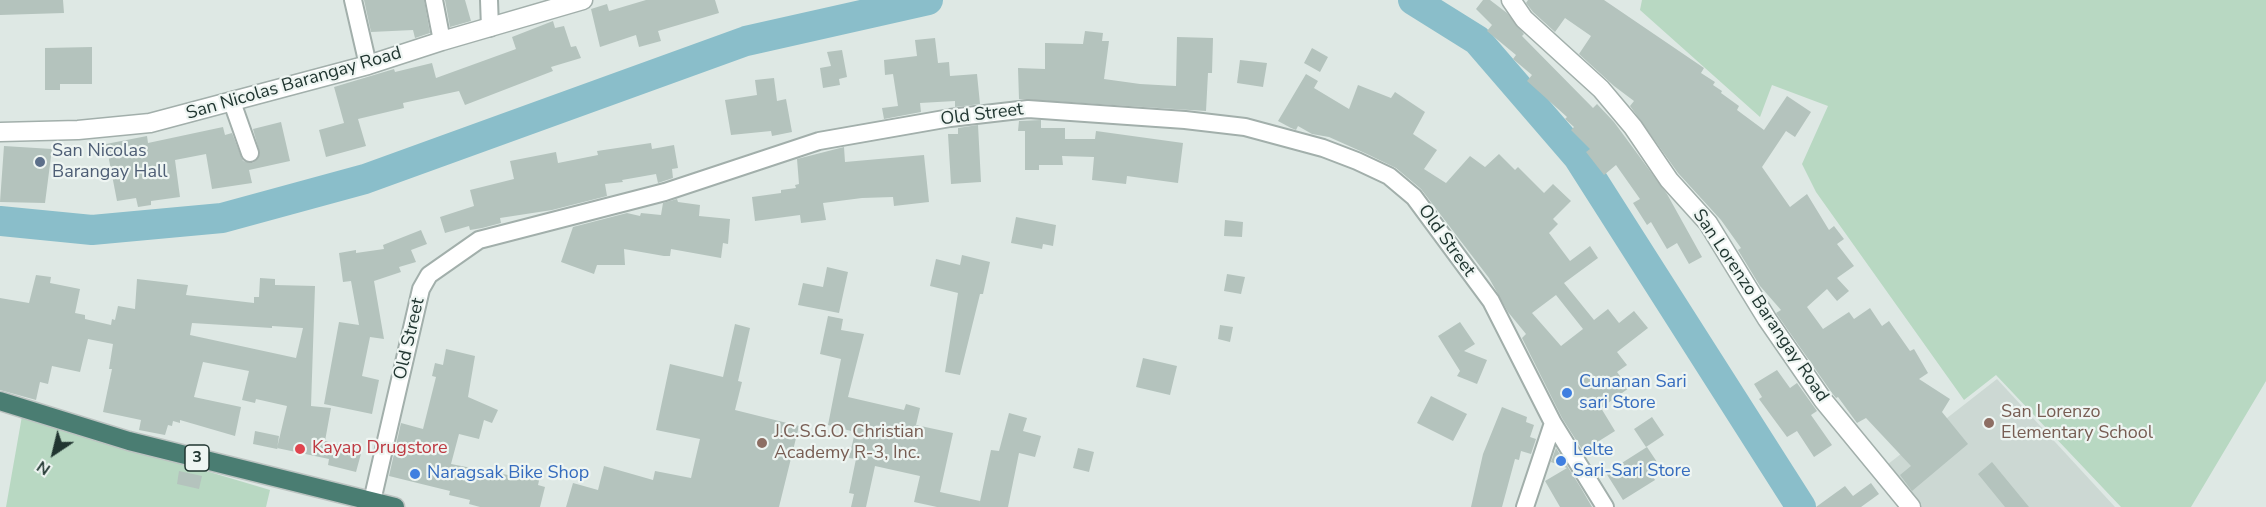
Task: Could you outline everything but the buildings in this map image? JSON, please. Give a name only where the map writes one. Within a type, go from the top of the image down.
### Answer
[{"type":"highway","name":"3","points":[[0,401],[129,441],[395,507]]},
{"type":"street","points":[[353,0],[368,65]]},
{"type":"street","points":[[434,0],[441,41]]},
{"type":"street","points":[[489,0],[490,28]]},
{"type":"street","name":"San Nicolas Barangay Road","points":[[0,132],[78,130],[150,123],[368,65],[441,41],[583,0]]},
{"type":"street","name":"San Lorenzo Barangay Road","points":[[1511,0],[1524,19],[1600,89],[1634,126],[1669,180],[1708,223],[1767,319],[1817,391],[1911,507]]},
{"type":"street","points":[[232,102],[250,153]]},
{"type":"street","name":"Old Street","points":[[372,501],[421,289],[429,275],[479,240],[665,192],[819,141],[950,118],[1019,110],[1185,120],[1245,127],[1323,148],[1389,176],[1414,197],[1491,301],[1553,423],[1605,507]]},
{"type":"street","points":[[1525,507],[1553,423]]},
{"type":"shaded area","name":"San Lorenzo Elementary School","points":[[1997,379],[2115,507],[1913,507],[1883,468]]},
{"type":"green space","points":[[1642,0],[2266,0],[2266,381],[2191,507],[2121,507],[1996,375],[1964,400],[1816,192],[1802,164],[1828,106],[1772,85],[1760,117],[1640,10]]},
{"type":"green space","points":[[22,416],[270,490],[266,507],[6,507]]},
{"type":"waterway","points":[[0,221],[92,230],[222,218],[365,179],[746,41],[928,0]]},
{"type":"waterway","points":[[1413,0],[1477,40],[1578,157],[1801,507]]},
{"type":"place","name":"San Nicolas Barangay Hall","points":[[40,162]]},
{"type":"place","name":"Cunanan Sari sari Store","points":[[1567,393]]},
{"type":"place","name":"San Lorenzo Elementary School","points":[[1989,423]]},
{"type":"place","name":"J.C.S.G.O. Christian Academy R-3, Inc.","points":[[762,443]]},
{"type":"place","name":"Kayap Drugstore","points":[[300,449]]},
{"type":"place","name":"Lelte Sari-Sari Store","points":[[1561,461]]},
{"type":"place","name":"Naragsak Bike Shop","points":[[415,474]]}]
